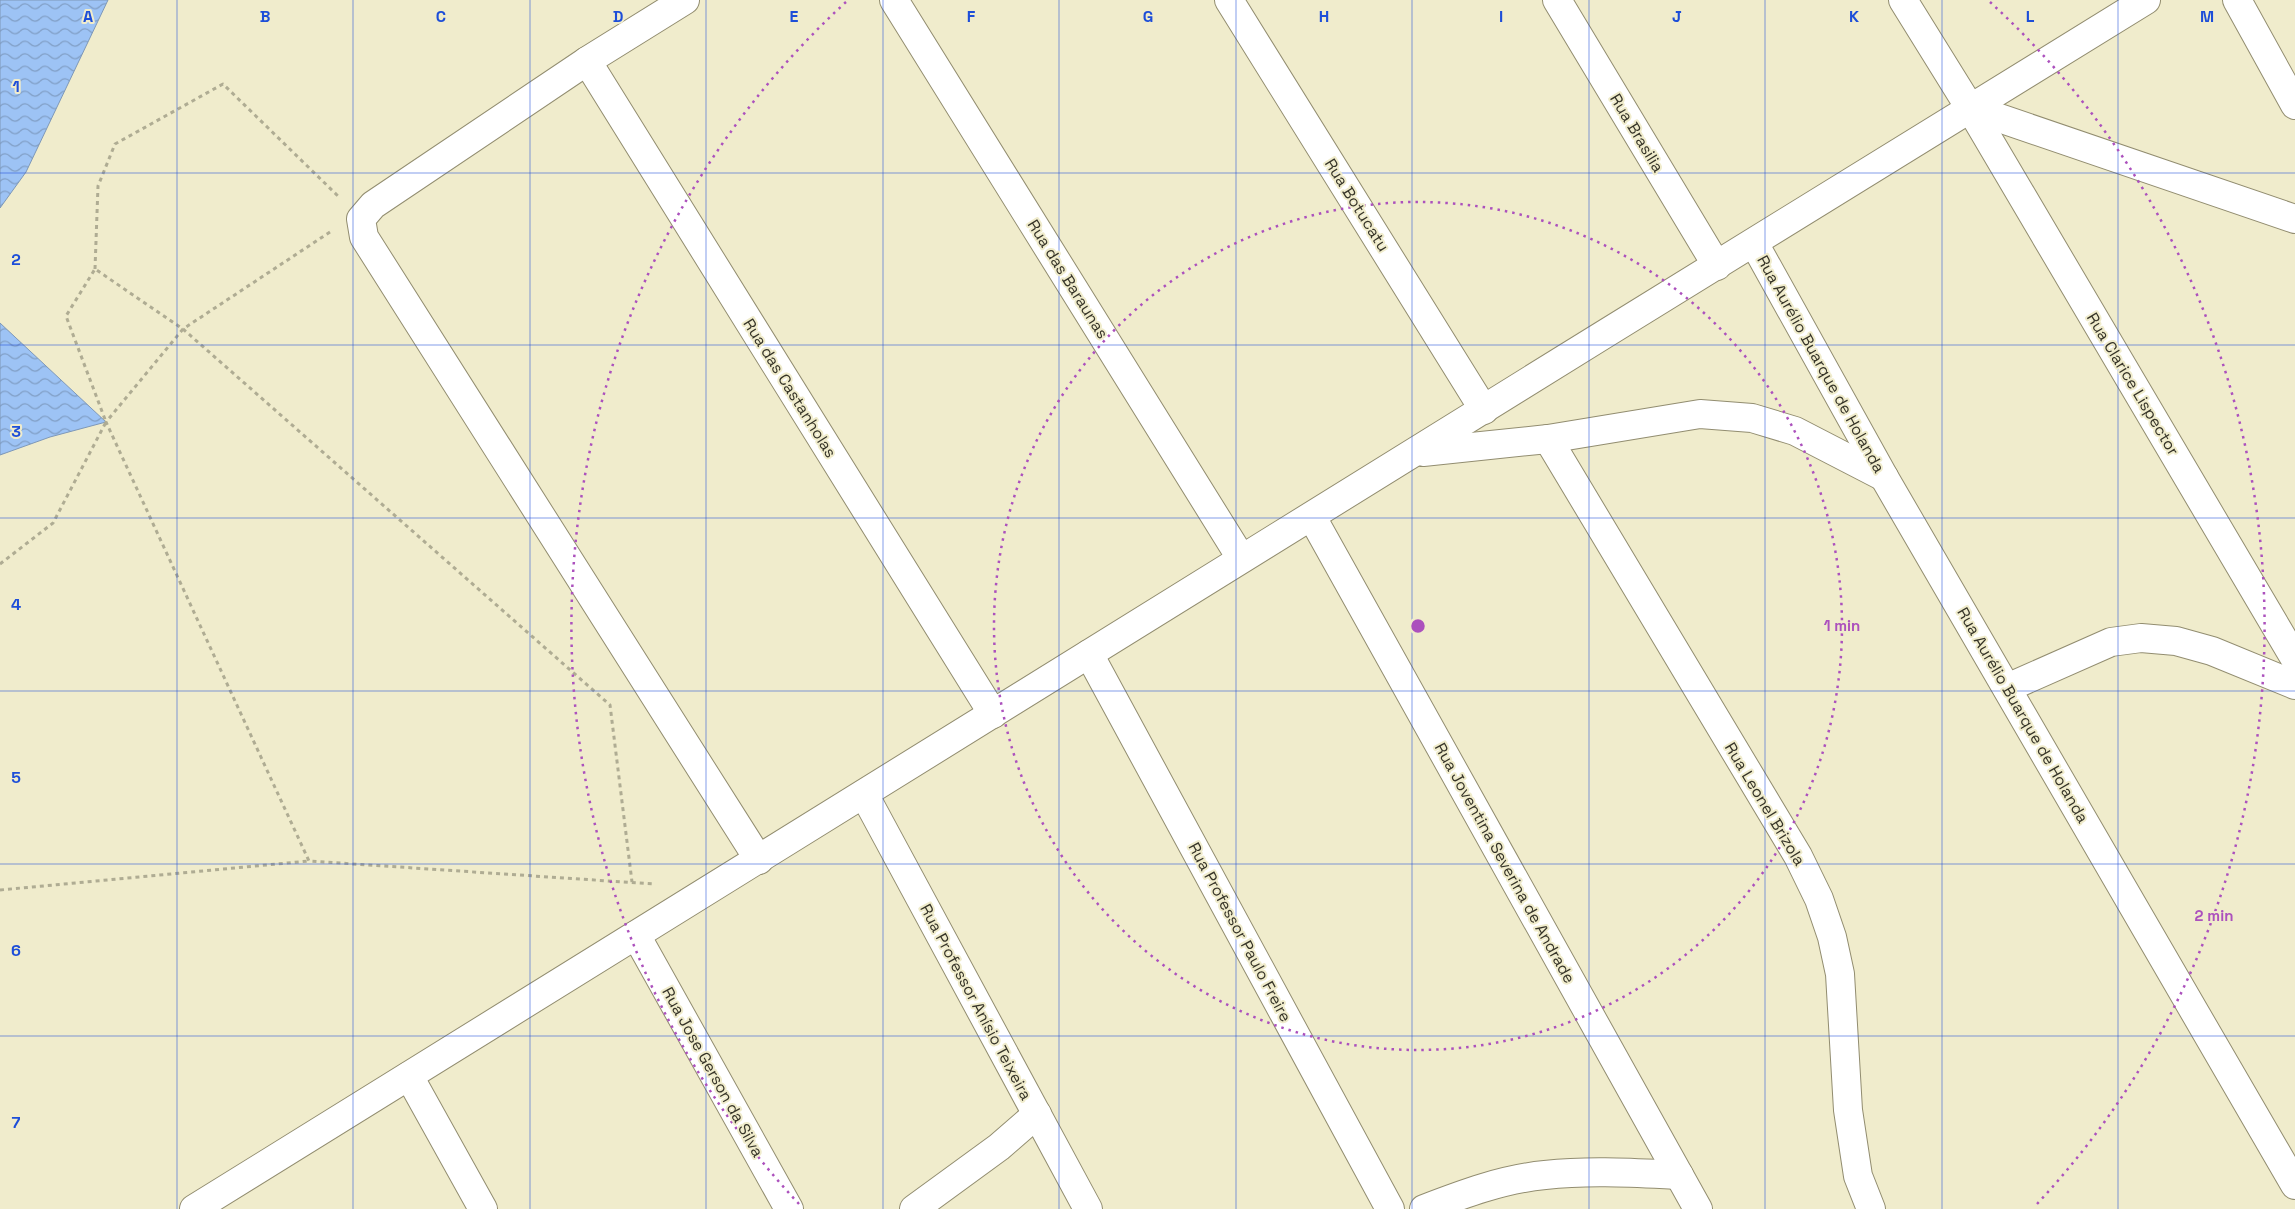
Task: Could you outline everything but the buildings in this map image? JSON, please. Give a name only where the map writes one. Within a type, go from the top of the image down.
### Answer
[{"type":"street","points":[[685,0],[587,61],[373,205],[360,219],[361,229],[369,246],[759,860]]},
{"type":"street","name":"Rua das Baraunas","points":[[894,0],[1241,558]]},
{"type":"street","name":"Rua Botucatu","points":[[1230,0],[1484,410]]},
{"type":"street","name":"Rua Brasilia","points":[[1557,0],[1717,266]]},
{"type":"street","name":"Rua Clarice Lispector","points":[[1903,0],[1970,108],[2295,659]]},
{"type":"street","points":[[194,1209],[759,860],[1241,558],[1312,517],[2146,0]]},
{"type":"street","points":[[2237,0],[2295,105]]},
{"type":"street","name":"Rua das Castanholas","points":[[587,61],[993,714]]},
{"type":"street","points":[[1970,108],[2295,219]]},
{"type":"street","name":"Rua Aurélio Buarque de Holanda","points":[[1754,243],[1884,476],[2295,1185]]},
{"type":"street","points":[[1416,452],[1548,438],[1700,414],[1752,418],[1795,431],[1884,476]]},
{"type":"street","name":"Rua Leonel Brizola","points":[[1548,438],[1798,856],[1819,899],[1832,937],[1840,974],[1848,1110],[1858,1176],[1871,1209]]},
{"type":"street","name":"Rua Joventina Severina de Andrade","points":[[1312,517],[1698,1209]]},
{"type":"street","points":[[2007,688],[2111,642],[2141,638],[2176,641],[2212,651],[2295,685]]},
{"type":"street","name":"Rua Professor Paulo Freire","points":[[1090,654],[1390,1209]]},
{"type":"street","name":"Rua Professor Anísio Teixeira","points":[[864,794],[1088,1209]]},
{"type":"street","name":"Rua Jose Gerson da Silva","points":[[636,935],[789,1209]]},
{"type":"street","points":[[409,1076],[484,1209]]},
{"type":"street","points":[[914,1209],[984,1159],[1036,1114]]},
{"type":"street","points":[[1424,1209],[1472,1190],[1544,1175],[1598,1172],[1679,1175]]},
{"type":"path","points":[[309,861],[106,422],[66,316],[95,270],[98,186],[115,144],[223,84],[360,219]]},
{"type":"path","points":[[0,564],[53,523],[106,422],[183,329],[332,232]]},
{"type":"path","points":[[95,270],[183,329],[610,705],[632,882]]},
{"type":"path","points":[[0,890],[309,861],[659,884]]},
{"type":"water","points":[[0,0],[108,0],[26,172],[0,208]]},
{"type":"water","points":[[0,323],[106,422],[50,437],[0,455]]}]
